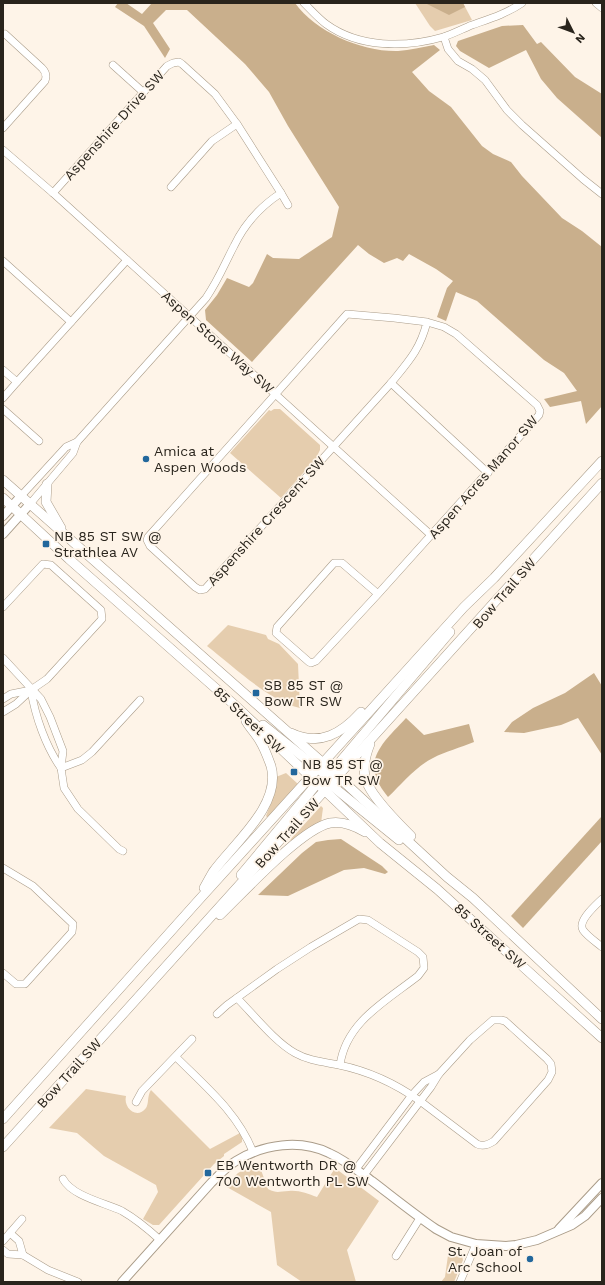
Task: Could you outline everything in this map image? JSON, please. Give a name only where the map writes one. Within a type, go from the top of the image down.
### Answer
[{"type":"main road","name":"Bow Trail SW","points":[[3,1119],[197,902],[324,777],[464,607],[494,578],[602,461]]},
{"type":"main road","name":"85 Street SW","points":[[3,480],[285,729],[380,843],[437,889],[602,1038]]},
{"type":"main road","name":"Bow Trail SW","points":[[324,777],[372,739],[602,483]]},
{"type":"main road","points":[[47,484],[46,502],[64,534]]},
{"type":"main road","name":"85 Street SW","points":[[3,498],[75,564],[238,708],[422,854],[493,917],[602,1019]]},
{"type":"main road","points":[[175,956],[324,777],[494,578]]},
{"type":"main road","points":[[285,729],[295,735],[314,738],[327,737],[341,730],[370,704],[435,633],[464,607]]},
{"type":"main road","points":[[191,667],[324,777]]},
{"type":"main road","points":[[197,902],[213,873],[264,807],[272,786],[271,767],[263,747],[238,708]]},
{"type":"main road","points":[[372,739],[368,747],[365,765],[365,776],[368,786],[384,807],[416,842],[437,868]]},
{"type":"main road","points":[[175,956],[188,946],[280,858],[297,843],[317,829],[329,823],[340,822],[363,831],[380,843]]},
{"type":"main road","points":[[482,929],[493,917]]},
{"type":"main road","name":"Bow Trail SW","points":[[3,1147],[175,956]]},
{"type":"street","points":[[304,3],[326,24],[348,36],[371,42],[397,45],[444,37],[489,20],[522,3]]},
{"type":"street","points":[[596,3],[602,8]]},
{"type":"street","points":[[3,128],[46,78],[42,68],[5,34]]},
{"type":"street","points":[[444,37],[448,49],[458,61],[472,69],[485,80],[507,110],[522,125],[602,194]]},
{"type":"street","name":"Aspenshire Drive SW","points":[[53,193],[167,66],[171,63],[179,62],[186,66],[215,94],[288,205]]},
{"type":"street","points":[[113,65],[143,92]]},
{"type":"street","points":[[171,186],[212,141],[236,124]]},
{"type":"street","name":"Aspen Stone Way SW","points":[[3,150],[53,193],[432,535]]},
{"type":"street","points":[[3,534],[73,453],[77,442],[206,298],[218,282],[234,245],[243,231],[259,210],[281,193]]},
{"type":"street","points":[[3,398],[127,260]]},
{"type":"street","points":[[3,261],[71,322]]},
{"type":"street","name":"Aspen Acres Manor SW","points":[[276,395],[346,314],[427,322],[444,326],[456,334],[539,408],[539,416],[432,535],[378,594],[314,662],[309,662],[276,633],[277,627],[334,563],[342,563],[378,594]]},
{"type":"street","points":[[333,446],[391,383],[415,354],[427,322]]},
{"type":"street","points":[[3,370],[17,382]]},
{"type":"street","points":[[391,383],[488,473]]},
{"type":"street","name":"Aspenshire Crescent SW","points":[[276,395],[147,538],[150,546],[195,587],[200,590],[205,589],[333,446]]},
{"type":"street","points":[[3,409],[39,441]]},
{"type":"street","points":[[3,516],[66,447],[77,442]]},
{"type":"street","points":[[3,607],[42,564],[51,566],[101,610],[102,619],[47,679],[31,690],[16,704],[3,712]]},
{"type":"street","points":[[3,658],[31,690],[41,699],[50,717],[63,751],[61,768],[64,788],[78,809],[119,849],[123,851]]},
{"type":"street","points":[[3,699],[11,694],[31,690]]},
{"type":"street","points":[[31,690],[34,706],[52,755],[61,768]]},
{"type":"street","points":[[61,768],[82,760],[92,752],[140,700]]},
{"type":"street","points":[[3,868],[33,886],[73,924],[73,928],[72,932],[25,984],[16,984],[3,973]]},
{"type":"street","points":[[602,899],[583,920],[582,925],[584,930],[602,947]]},
{"type":"street","points":[[217,1014],[277,969],[356,921],[365,919],[371,921],[418,952],[422,957],[424,968],[418,976],[367,1015],[358,1024],[346,1045],[340,1065]]},
{"type":"street","points":[[237,998],[289,1050],[312,1061],[340,1065],[378,1077],[412,1095],[420,1101],[476,1144],[484,1145],[494,1141],[548,1080],[552,1072],[551,1064],[510,1024],[501,1020],[493,1020],[484,1026],[439,1074],[431,1087],[420,1101],[364,1175]]},
{"type":"street","points":[[136,1102],[142,1091],[192,1039]]},
{"type":"street","points":[[176,1057],[231,1112],[254,1152]]},
{"type":"street","points":[[356,1169],[412,1095],[424,1082],[439,1074]]},
{"type":"street","points":[[122,1282],[219,1174],[235,1161],[254,1152],[275,1146],[307,1146],[318,1148],[331,1154],[356,1169],[420,1218],[443,1233],[476,1244],[506,1246],[537,1240],[578,1222],[602,1198]]},
{"type":"street","points":[[63,1179],[69,1186],[81,1194],[105,1203],[130,1216],[160,1240]]},
{"type":"street","points":[[558,1231],[602,1183]]},
{"type":"street","points":[[396,1256],[420,1218]]},
{"type":"street","points":[[3,1241],[22,1219]]},
{"type":"street","points":[[10,1233],[19,1241],[23,1255]]},
{"type":"street","points":[[460,1282],[476,1244]]},
{"type":"street","points":[[3,1250],[8,1254],[23,1255],[48,1270],[78,1282]]},
{"type":"shaded area","points":[[118,3],[126,3],[142,14],[152,3],[295,3],[315,23],[327,31],[355,44],[370,48],[398,51],[434,45],[440,50],[412,72],[429,91],[451,107],[482,146],[493,154],[511,162],[522,176],[562,218],[582,231],[602,247],[602,406],[586,424],[581,401],[550,407],[544,399],[577,391],[564,373],[544,360],[477,301],[456,292],[446,321],[437,317],[447,288],[453,281],[436,269],[409,254],[403,261],[397,258],[384,263],[358,245],[252,362],[206,320],[205,310],[217,295],[227,278],[249,287],[253,283],[267,254],[273,258],[299,259],[332,237],[339,207],[288,126],[269,92],[245,64],[187,10],[166,10],[153,23],[170,49],[165,58],[144,26],[115,7]]},
{"type":"shaded area","points":[[415,3],[463,3],[472,20],[435,31]]},
{"type":"shaded area","points":[[425,3],[463,3],[465,7],[449,15]]},
{"type":"shaded area","points":[[523,25],[537,44],[541,42],[575,77],[602,94],[602,138],[557,98],[541,79],[526,50],[489,68],[460,51],[456,46],[458,41],[502,26]]},
{"type":"shaded area","points":[[274,409],[280,409],[320,445],[319,455],[281,498],[230,453],[269,410],[271,411]]},
{"type":"shaded area","points":[[228,625],[266,635],[268,639],[279,644],[298,664],[300,708],[288,704],[264,691],[207,646]]},
{"type":"shaded area","points":[[594,673],[602,686],[602,755],[578,718],[561,725],[524,733],[504,732],[512,722],[533,708],[565,693]]},
{"type":"shaded area","points":[[406,718],[424,735],[469,724],[474,742],[443,753],[426,762],[388,797],[379,785],[375,774],[374,764],[377,754],[382,746]]},
{"type":"shaded area","points":[[286,773],[298,784],[268,818],[266,816],[274,795],[276,777]]},
{"type":"shaded area","points":[[321,806],[323,808],[321,823],[292,842],[290,840]]},
{"type":"shaded area","points":[[602,816],[602,841],[523,928],[511,916]]},
{"type":"shaded area","points":[[341,839],[382,866],[388,872],[385,874],[364,868],[344,870],[288,896],[258,895],[302,853],[316,842]]},
{"type":"shaded area","points":[[86,1089],[126,1096],[127,1105],[135,1113],[139,1113],[146,1108],[151,1090],[210,1149],[240,1133],[242,1142],[224,1154],[224,1156],[214,1164],[159,1225],[153,1225],[143,1219],[158,1192],[156,1185],[104,1156],[77,1133],[49,1128]]},
{"type":"shaded area","points":[[258,1162],[268,1189],[274,1191],[296,1191],[317,1197],[335,1168],[379,1201],[347,1250],[356,1282],[302,1282],[277,1265],[271,1212],[225,1186],[238,1173]]},
{"type":"shaded area","points":[[449,1248],[461,1252],[463,1260],[454,1282],[441,1282],[445,1277]]},
{"type":"place","name":"Amica at Aspen Woods","points":[[146,459]]},
{"type":"place","name":"NB 85 ST SW @ Strathlea AV","points":[[46,544]]},
{"type":"place","name":"SB 85 ST @ Bow TR SW","points":[[256,693]]},
{"type":"place","name":"NB 85 ST @ Bow TR SW","points":[[294,772]]},
{"type":"place","name":"EB Wentworth DR @ 700 Wentworth PL SW","points":[[208,1173]]},
{"type":"place","name":"St. Joan of Arc School","points":[[530,1259]]}]
